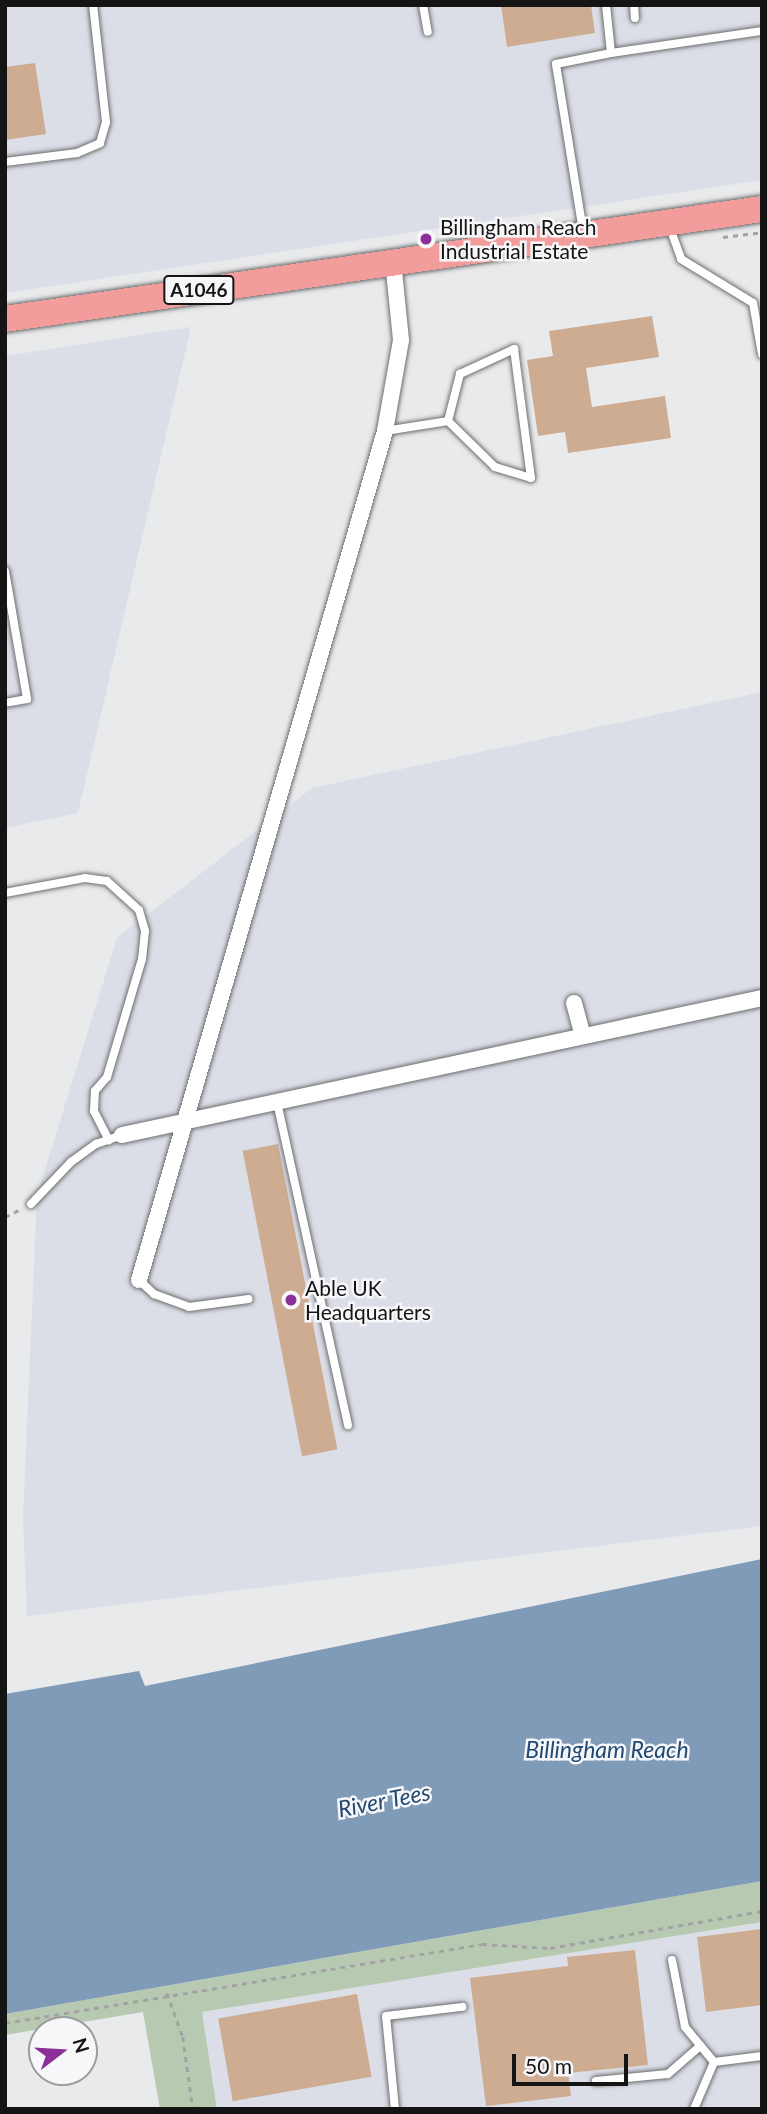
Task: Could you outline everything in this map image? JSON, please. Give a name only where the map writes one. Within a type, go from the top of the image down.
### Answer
[{"type":"main road","name":"A1046","points":[[5,319],[762,209]]},
{"type":"street","points":[[139,1280],[385,430],[401,340],[393,261]]},
{"type":"street","points":[[115,1137],[762,998]]},
{"type":"street","points":[[574,1003],[583,1036]]},
{"type":"street","points":[[194,1084],[209,1116]]},
{"type":"lane","points":[[5,162],[77,152],[100,143],[106,122],[93,5]]},
{"type":"lane","points":[[423,5],[428,32]]},
{"type":"lane","points":[[606,5],[611,53]]},
{"type":"lane","points":[[634,5],[635,18]]},
{"type":"lane","points":[[583,234],[556,64],[611,53],[762,32]]},
{"type":"lane","points":[[670,221],[681,259],[753,303],[762,354]]},
{"type":"lane","points":[[514,349],[531,478],[495,467],[448,421],[460,374],[514,349]]},
{"type":"lane","points":[[385,430],[448,421]]},
{"type":"lane","points":[[5,571],[27,699],[5,703]]},
{"type":"lane","points":[[5,893],[85,878],[107,881],[139,910],[145,931],[142,959],[107,1077],[95,1091],[94,1111],[115,1137],[71,1162],[31,1204]]},
{"type":"lane","points":[[277,1102],[348,1425]]},
{"type":"lane","points":[[139,1280],[155,1294],[189,1307],[248,1299]]},
{"type":"lane","points":[[672,1960],[685,2027],[714,2062]]},
{"type":"lane","points":[[395,2109],[387,2016],[462,2007]]},
{"type":"lane","points":[[596,2081],[668,2074],[699,2046]]},
{"type":"lane","points":[[714,2062],[762,2056]]},
{"type":"lane","points":[[694,2109],[714,2062]]},
{"type":"path","points":[[5,1217],[31,1204]]},
{"type":"path","points":[[5,2023],[167,1993],[282,1981],[482,1944],[550,1948],[762,1911]]},
{"type":"path","points":[[167,1993],[183,2037],[193,2109]]},
{"type":"shaded area","points":[[5,5],[762,5],[762,180],[5,293]]},
{"type":"shaded area","points":[[191,327],[78,813],[5,828],[5,356]]},
{"type":"shaded area","points":[[762,692],[762,1526],[27,1616],[23,1517],[37,1195],[117,938],[312,788]]},
{"type":"shaded area","points":[[762,1922],[762,2109],[217,2109],[202,2012]]},
{"type":"green space","points":[[762,1881],[762,1922],[202,2012],[217,2109],[160,2109],[143,2012],[98,2020],[98,2016],[28,2016],[28,2031],[5,2035],[5,2014]]},
{"type":"water","name":"Billingham Reach","points":[[762,1559],[762,1881],[5,2014],[5,1694],[139,1671],[145,1686]]},
{"type":"building","points":[[501,5],[591,5],[595,33],[507,47]]},
{"type":"building","points":[[35,63],[46,134],[5,140],[5,67]]},
{"type":"building","points":[[652,316],[659,357],[586,368],[592,407],[665,396],[671,438],[568,453],[565,432],[538,436],[527,360],[553,356],[549,331]]},
{"type":"building","name":"Able UK Headquarters","points":[[278,1144],[337,1449],[302,1456],[243,1151]]},
{"type":"building","points":[[762,1929],[762,2005],[706,2012],[697,1937]]},
{"type":"building","points":[[635,1950],[648,2065],[568,2073],[571,2096],[486,2106],[470,1978],[568,1966],[567,1957]]},
{"type":"building","points":[[357,1994],[372,2077],[233,2101],[218,2018]]},
{"type":"place","name":"Billingham Reach Industrial Estate","points":[[426,239]]},
{"type":"place","name":"Able UK Headquarters","points":[[291,1300]]},
{"type":"water label","name":"River Tees","points":[[384,1800]]}]
